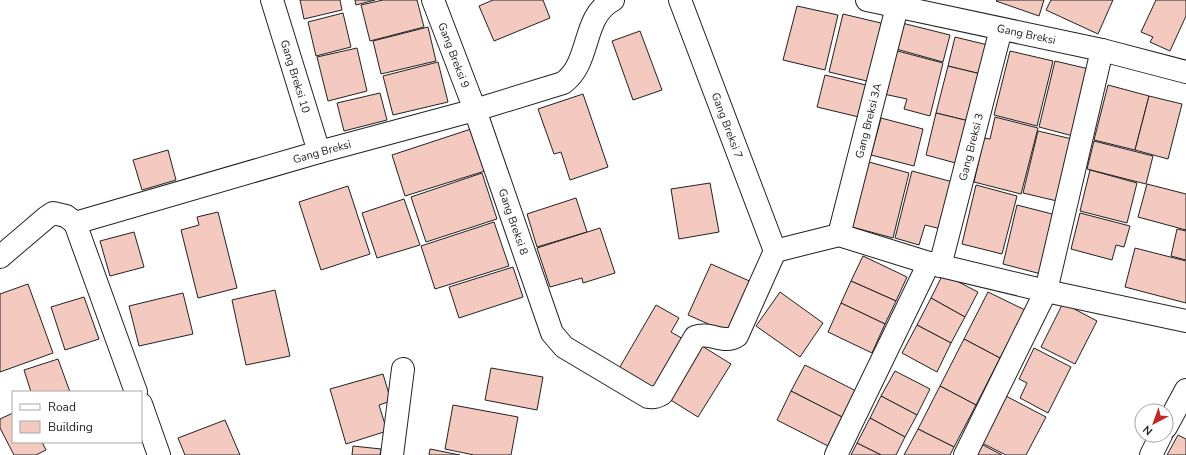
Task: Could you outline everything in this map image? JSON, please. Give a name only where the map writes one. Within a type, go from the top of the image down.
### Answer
[{"type":"street","name":"Gang Breksi 10","points":[[272,0],[319,152]]},
{"type":"street","name":"Gang Breksi 9","points":[[433,0],[475,110]]},
{"type":"street","name":"Gang Breksi","points":[[75,223],[319,152],[475,110],[563,83],[568,79],[581,61],[594,19],[599,11],[613,0]]},
{"type":"street","name":"Gang Breksi 7","points":[[680,0],[775,251]]},
{"type":"street","name":"Gang Breksi","points":[[867,0],[897,7],[928,6],[1001,29],[1102,50],[1186,72]]},
{"type":"street","name":"Gang Breksi 3A","points":[[839,235],[897,7]]},
{"type":"street","name":"Gang Breksi 3","points":[[836,455],[935,265],[1001,29]]},
{"type":"street","points":[[965,455],[1046,291],[1102,50]]},
{"type":"street","name":"Gang Breksi 8","points":[[475,110],[552,333],[564,346],[648,397],[658,397],[662,394],[695,337],[702,334],[726,340],[737,336],[775,251]]},
{"type":"street","points":[[0,257],[53,213],[66,216],[75,223],[136,391]]},
{"type":"street","points":[[775,251],[839,235],[935,265],[1046,291],[1186,321]]},
{"type":"street","points":[[392,455],[403,369]]},
{"type":"street","points":[[1174,412],[1186,390]]},
{"type":"street","points":[[142,407],[160,455]]},
{"type":"street","points":[[1151,455],[1158,443]]},
{"type":"building","points":[[300,0],[340,0],[342,10],[304,19]]},
{"type":"building","points":[[355,0],[375,0],[356,5]]},
{"type":"building","points":[[383,0],[417,0],[424,27],[370,41],[361,5]]},
{"type":"building","points":[[493,0],[543,0],[550,18],[494,41],[479,6]]},
{"type":"building","points":[[1044,0],[1039,16],[996,1]]},
{"type":"building","points":[[1051,0],[1113,0],[1098,34],[1046,10]]},
{"type":"building","points":[[1156,0],[1186,0],[1186,16],[1170,51],[1150,42],[1153,37],[1141,32]]},
{"type":"building","points":[[797,6],[838,15],[825,70],[783,60]]},
{"type":"building","points":[[343,13],[351,47],[316,56],[308,22]]},
{"type":"building","points":[[843,14],[885,24],[871,82],[829,72]]},
{"type":"building","points":[[902,23],[950,35],[943,62],[896,49]]},
{"type":"building","points":[[428,27],[436,61],[381,74],[373,41]]},
{"type":"building","points":[[640,31],[662,90],[633,100],[612,41]]},
{"type":"building","points":[[955,37],[992,46],[985,75],[948,66]]},
{"type":"building","points":[[357,48],[367,91],[328,101],[317,57]]},
{"type":"building","points":[[890,49],[943,63],[930,116],[904,109],[907,99],[879,93]]},
{"type":"building","points":[[1010,51],[1053,61],[1037,126],[994,115]]},
{"type":"building","points":[[1055,61],[1089,69],[1073,136],[1039,127]]},
{"type":"building","points":[[438,62],[448,102],[393,115],[383,76]]},
{"type":"building","points":[[948,66],[985,75],[973,122],[936,113]]},
{"type":"building","points":[[825,75],[870,86],[863,118],[817,107]]},
{"type":"building","points":[[1108,85],[1149,96],[1135,150],[1094,140]]},
{"type":"building","points":[[380,93],[387,120],[344,131],[337,103]]},
{"type":"building","points":[[583,94],[608,167],[570,180],[561,152],[554,154],[538,109]]},
{"type":"building","points":[[1149,96],[1182,104],[1168,159],[1135,150]]},
{"type":"building","points":[[936,113],[973,122],[963,165],[926,155]]},
{"type":"building","points":[[995,117],[1038,128],[1021,194],[974,182],[984,138],[990,139]]},
{"type":"building","points":[[881,118],[923,129],[914,166],[871,155]]},
{"type":"building","points":[[471,129],[485,171],[405,196],[392,155]]},
{"type":"building","points":[[1038,131],[1072,139],[1057,201],[1023,193]]},
{"type":"building","points":[[1094,141],[1153,156],[1146,184],[1087,169]]},
{"type":"building","points":[[168,150],[176,180],[142,190],[133,160]]},
{"type":"building","points":[[869,162],[909,173],[893,238],[852,227]]},
{"type":"building","points":[[1090,170],[1137,183],[1127,223],[1080,211]]},
{"type":"building","points":[[912,171],[953,182],[941,229],[925,225],[919,245],[895,238]]},
{"type":"building","points":[[482,173],[497,219],[426,242],[411,197]]},
{"type":"building","points":[[710,183],[719,232],[679,239],[671,189]]},
{"type":"building","points":[[1147,184],[1186,194],[1186,230],[1138,217]]},
{"type":"building","points":[[976,185],[1017,196],[1002,254],[962,244]]},
{"type":"building","points":[[348,186],[370,254],[321,270],[299,202]]},
{"type":"building","points":[[576,198],[587,232],[537,247],[527,214]]},
{"type":"building","points":[[404,199],[420,245],[377,258],[362,213]]},
{"type":"building","points":[[1017,205],[1060,216],[1045,275],[1003,264]]},
{"type":"building","points":[[218,212],[237,288],[198,298],[181,230],[199,225],[197,217]]},
{"type":"building","points":[[1080,213],[1130,226],[1124,247],[1116,245],[1112,260],[1071,249]]},
{"type":"building","points":[[494,222],[509,266],[435,289],[421,246]]},
{"type":"building","points":[[600,228],[615,273],[583,283],[582,278],[550,287],[537,248]]},
{"type":"building","points":[[1177,229],[1186,231],[1186,260],[1171,256]]},
{"type":"building","points":[[134,232],[144,267],[110,276],[100,241]]},
{"type":"building","points":[[1135,248],[1186,261],[1186,303],[1125,287]]},
{"type":"building","points":[[863,256],[907,277],[896,301],[851,281]]},
{"type":"building","points":[[711,264],[754,283],[731,334],[688,315]]},
{"type":"building","points":[[513,267],[523,297],[459,318],[449,287]]},
{"type":"building","points":[[943,274],[978,292],[965,317],[931,298]]},
{"type":"building","points":[[851,281],[896,301],[885,324],[841,303]]},
{"type":"building","points":[[28,284],[53,353],[0,372],[0,294]]},
{"type":"building","points":[[275,290],[290,356],[246,365],[232,300]]},
{"type":"building","points":[[780,292],[823,323],[800,357],[756,326]]},
{"type":"building","points":[[988,292],[1025,310],[1000,358],[964,339]]},
{"type":"building","points":[[183,293],[193,334],[139,346],[129,306]]},
{"type":"building","points":[[84,297],[99,339],[65,350],[51,307]]},
{"type":"building","points":[[931,298],[965,317],[951,343],[917,325]]},
{"type":"building","points":[[841,303],[885,324],[872,353],[828,332]]},
{"type":"building","points":[[1063,303],[1097,321],[1075,364],[1041,347]]},
{"type":"building","points":[[656,305],[679,318],[671,332],[685,340],[655,394],[617,372]]},
{"type":"building","points":[[917,325],[951,343],[937,372],[902,353]]},
{"type":"building","points":[[964,339],[1000,358],[976,405],[940,386]]},
{"type":"building","points":[[702,346],[731,364],[698,417],[669,399]]},
{"type":"building","points":[[1034,348],[1071,367],[1048,413],[1020,398],[1027,383],[1019,379]]},
{"type":"building","points":[[58,359],[70,391],[31,391],[24,370]]},
{"type":"building","points":[[805,365],[856,391],[842,417],[791,391]]},
{"type":"building","points":[[491,368],[543,377],[537,410],[485,400]]},
{"type":"building","points":[[895,371],[930,389],[917,415],[881,396]]},
{"type":"building","points":[[383,374],[391,401],[379,405],[387,431],[346,444],[330,389]]},
{"type":"building","points":[[940,386],[976,405],[954,447],[918,429]]},
{"type":"building","points":[[791,391],[842,417],[828,446],[777,420]]},
{"type":"building","points":[[1004,395],[1046,417],[1026,455],[1006,455],[980,442]]},
{"type":"building","points":[[881,396],[917,415],[905,437],[870,418]]},
{"type":"building","points":[[453,405],[518,417],[511,455],[474,455],[445,449]]},
{"type":"building","points":[[12,413],[12,443],[42,443],[46,450],[36,455],[14,455],[0,428],[0,419]]},
{"type":"building","points":[[870,418],[905,437],[896,455],[881,455],[857,443]]},
{"type":"building","points":[[225,420],[240,455],[185,455],[178,438]]},
{"type":"building","points":[[918,429],[954,447],[950,455],[904,455]]},
{"type":"building","points":[[1178,435],[1186,439],[1186,455],[1167,455]]},
{"type":"building","points":[[857,443],[881,455],[851,455]]},
{"type":"building","points":[[981,444],[1002,455],[975,455]]},
{"type":"building","points":[[353,446],[381,449],[380,455],[352,455]]},
{"type":"building","points":[[430,449],[460,455],[429,455]]}]
